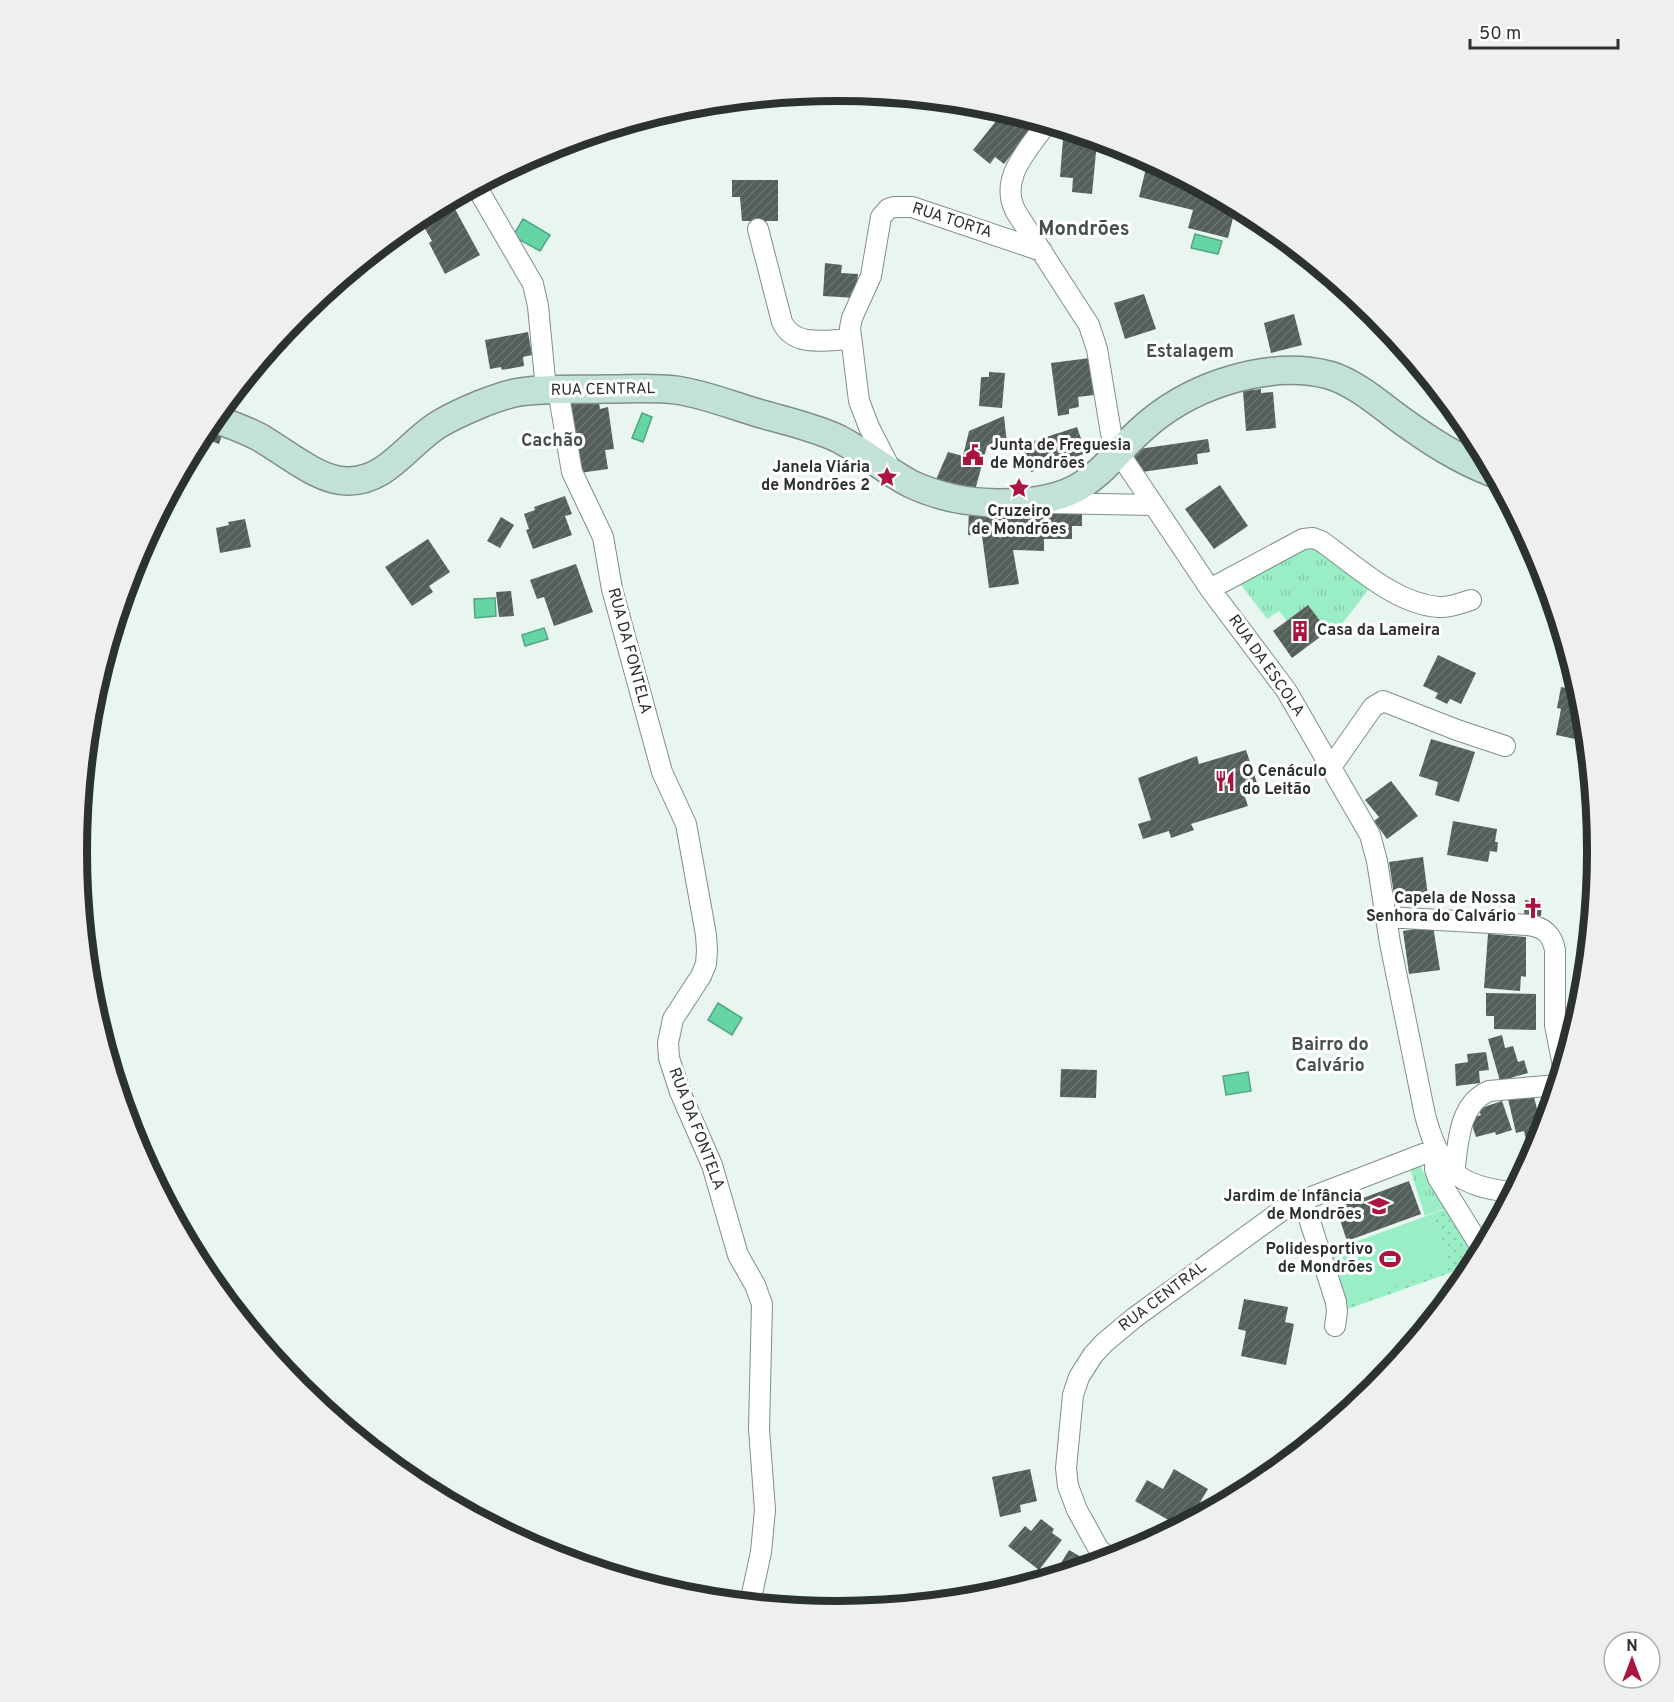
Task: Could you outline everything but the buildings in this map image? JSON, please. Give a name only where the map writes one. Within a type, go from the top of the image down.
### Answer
[{"type":"main road","name":"RUA CENTRAL","points":[[222,422],[256,436],[325,477],[351,481],[386,468],[429,431],[447,420],[510,394],[552,390],[653,389],[688,392],[822,432],[847,444],[912,484],[945,496],[976,501],[1010,502],[1042,500],[1074,490],[1099,474],[1156,417],[1198,393],[1249,374],[1297,371],[1331,376],[1348,383],[1440,446],[1482,468]]},
{"type":"street","name":"RUA DA ESCOLA","points":[[1042,130],[1011,178],[1009,192],[1016,212],[1086,317],[1093,333],[1111,433],[1119,453],[1210,589],[1286,690],[1373,843],[1425,1115],[1436,1149]]},
{"type":"street","name":"RUA DA FONTELA","points":[[479,192],[533,284],[552,390],[572,472],[603,537],[612,589],[662,772],[686,824],[706,935],[706,964],[675,1014],[668,1043],[674,1075],[712,1165],[738,1255],[759,1292],[762,1304],[759,1429],[765,1510],[761,1552],[752,1596]]},
{"type":"street","name":"RUA TORTA","points":[[892,472],[869,427],[859,401],[850,339],[852,318],[871,276],[881,217],[888,209],[899,206],[912,207],[1042,251]]},
{"type":"street","points":[[758,229],[782,322],[789,332],[807,340],[850,339]]},
{"type":"street","points":[[1010,502],[1153,505]]},
{"type":"street","points":[[1210,589],[1303,540],[1313,537],[1404,597],[1438,607],[1471,600]]},
{"type":"street","points":[[1331,767],[1373,707],[1383,701],[1456,730],[1505,746]]},
{"type":"street","points":[[1386,917],[1528,925],[1545,930],[1552,938],[1555,950],[1555,1025],[1560,1049]]},
{"type":"street","points":[[1454,1173],[1462,1125],[1468,1109],[1479,1096],[1489,1091],[1549,1086]]},
{"type":"street","points":[[1436,1149],[1441,1160],[1454,1173],[1474,1184],[1506,1191]]},
{"type":"street","points":[[1436,1149],[1435,1168],[1438,1178],[1477,1242]]},
{"type":"street","name":"RUA CENTRAL","points":[[1102,1552],[1084,1524],[1066,1477],[1066,1458],[1076,1386],[1083,1370],[1099,1348],[1134,1318],[1280,1211],[1436,1149]]},
{"type":"street","points":[[1303,1200],[1336,1302],[1335,1326]]},
{"type":"green space","points":[[1310,543],[1372,585],[1332,637],[1308,605],[1287,621],[1279,611],[1267,619],[1239,582]]},
{"type":"green space","points":[[1418,1163],[1446,1208],[1425,1216],[1409,1166]]},
{"type":"green space","points":[[1448,1208],[1473,1248],[1460,1269],[1345,1310],[1326,1253],[1330,1251],[1349,1303],[1451,1267],[1432,1214]]},
{"type":"green space","name":"Polidesportivo de Mondrões","points":[[1432,1214],[1451,1267],[1349,1304],[1330,1251]]},
{"type":"shaded area","points":[[523,219],[550,235],[540,251],[513,236]]},
{"type":"shaded area","points":[[1195,234],[1222,241],[1218,254],[1191,248]]},
{"type":"shaded area","points":[[642,413],[652,417],[643,442],[632,438]]},
{"type":"shaded area","points":[[495,598],[496,616],[475,618],[474,599]]},
{"type":"shaded area","points":[[544,628],[548,639],[525,646],[522,635]]},
{"type":"shaded area","points":[[718,1003],[742,1018],[732,1035],[708,1020]]},
{"type":"shaded area","points":[[1248,1072],[1251,1091],[1226,1095],[1223,1076]]},
{"type":"place","name":"Junta de Freguesia de Mondrões","points":[[973,455]]},
{"type":"place","name":"Janela Viária de Mondrões 2","points":[[887,477]]},
{"type":"place","name":"Cruzeiro de Mondrões","points":[[1019,488]]},
{"type":"place","name":"Casa da Lameira","points":[[1300,631]]},
{"type":"place","name":"O Cenáculo do Leitão","points":[[1225,781]]},
{"type":"place","name":"Capela de Nossa Senhora do Calvário","points":[[1533,908]]},
{"type":"place","name":"Jardim de Infância de Mondrões","points":[[1379,1206]]},
{"type":"place","name":"Polidesportivo de Mondrões","points":[[1390,1259]]},
{"type":"district","name":"Mondrões","points":[[1084,230]]},
{"type":"district","name":"Estalagem","points":[[1190,352]]},
{"type":"district","name":"Cachão","points":[[552,441]]},
{"type":"district","name":"Bairro do Calvário","points":[[1330,1055]]}]
